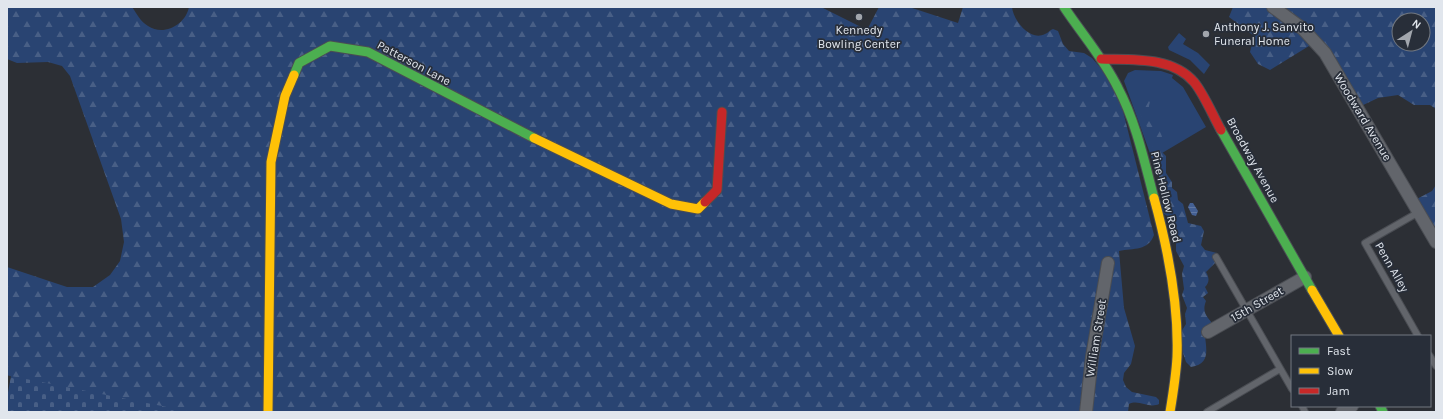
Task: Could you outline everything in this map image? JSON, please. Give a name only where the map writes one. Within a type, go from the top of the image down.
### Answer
[{"type":"street","name":"Pine Hollow Road","points":[[1064,7],[1101,59],[1118,87],[1140,142],[1165,244],[1173,295],[1177,347],[1170,412]]},
{"type":"street","name":"Woodward Avenue","points":[[1273,7],[1302,29],[1325,53],[1436,242]]},
{"type":"street","name":"Patterson Lane","points":[[268,412],[271,162],[285,96],[299,63],[330,46],[368,52],[517,130],[664,201],[671,204],[698,209],[717,190],[722,112]]},
{"type":"street","name":"Broadway Avenue","points":[[1101,59],[1163,63],[1175,67],[1194,82],[1338,335]]},
{"type":"street","name":"William Street","points":[[1086,412],[1092,357],[1108,263]]},
{"type":"street","name":"15th Street","points":[[1208,332],[1305,277]]},
{"type":"lane","name":"Penn Alley","points":[[1417,335],[1365,243],[1419,212]]},
{"type":"lane","points":[[1216,257],[1291,387]]},
{"type":"lane","points":[[1206,412],[1280,369]]},
{"type":"green space","points":[[7,7],[132,7],[145,24],[154,29],[161,30],[173,27],[184,19],[189,7],[821,7],[867,30],[879,7],[909,7],[958,23],[963,7],[1012,7],[1015,18],[1028,32],[1039,36],[1046,34],[1053,29],[1058,31],[1063,44],[1069,51],[1084,53],[1092,58],[1117,87],[1154,235],[1148,244],[1140,248],[1119,251],[1124,308],[1135,346],[1131,364],[1124,373],[1123,380],[1126,387],[1132,392],[1156,397],[1159,400],[1159,404],[1129,404],[1128,412],[114,412],[7,375],[7,267],[67,287],[93,287],[110,275],[120,261],[124,242],[121,219],[70,76],[62,66],[48,62],[17,63],[7,59]]},
{"type":"green space","points":[[1233,7],[1436,7],[1436,109],[1430,105],[1414,105],[1398,95],[1378,98],[1359,107],[1331,60],[1309,46],[1270,70],[1258,64],[1250,52],[1254,36],[1229,17]]},
{"type":"green space","points":[[1179,33],[1186,39],[1183,44],[1198,53],[1210,65],[1204,74],[1190,60],[1169,50],[1168,47]]},
{"type":"green space","points":[[1135,70],[1161,71],[1173,75],[1172,78],[1183,87],[1206,127],[1152,159],[1124,81],[1128,73]]},
{"type":"green space","points":[[1146,91],[1153,93],[1149,111],[1162,136],[1163,146],[1161,151],[1166,156],[1166,173],[1172,182],[1172,188],[1177,192],[1178,200],[1183,204],[1188,223],[1201,226],[1204,231],[1201,245],[1205,250],[1217,253],[1218,260],[1206,272],[1208,276],[1208,283],[1205,287],[1208,293],[1203,297],[1206,301],[1204,308],[1205,313],[1212,323],[1205,335],[1206,355],[1202,363],[1191,367],[1186,362],[1183,353],[1181,332],[1186,324],[1185,314],[1187,308],[1182,295],[1184,289],[1182,274],[1184,266],[1176,251],[1176,242],[1172,224],[1169,217],[1164,214],[1162,205],[1163,195],[1150,133],[1140,113],[1139,105]]},
{"type":"green space","points":[[1436,185],[1436,226],[1430,230],[1413,201],[1432,191]]},
{"type":"green space","points":[[11,376],[192,412],[7,412],[7,398]]},
{"type":"shaded area","points":[[1190,203],[1193,203],[1198,211],[1196,216],[1192,215],[1188,207]]},
{"type":"traffic: fast","points":[[1064,7],[1106,67],[1124,101],[1139,142],[1154,198]]},
{"type":"traffic: fast","points":[[294,75],[299,63],[330,46],[368,52],[534,138]]},
{"type":"traffic: fast","points":[[1221,130],[1312,290]]},
{"type":"traffic: fast","points":[[1380,407],[1383,412]]},
{"type":"traffic: slow","points":[[268,412],[271,162],[285,96],[294,75]]},
{"type":"traffic: slow","points":[[534,138],[671,204],[698,209],[705,202]]},
{"type":"traffic: slow","points":[[1154,198],[1172,277],[1176,317],[1177,357],[1170,412]]},
{"type":"traffic: slow","points":[[1312,290],[1338,335]]},
{"type":"traffic: jam","points":[[1101,59],[1150,61],[1174,68],[1185,74],[1198,87],[1221,130]]},
{"type":"traffic: jam","points":[[705,202],[717,190],[722,112]]},
{"type":"place","name":"Kennedy Bowling Center","points":[[859,17]]},
{"type":"place","name":"Anthony J. Sanvito Funeral Home","points":[[1206,34]]}]
